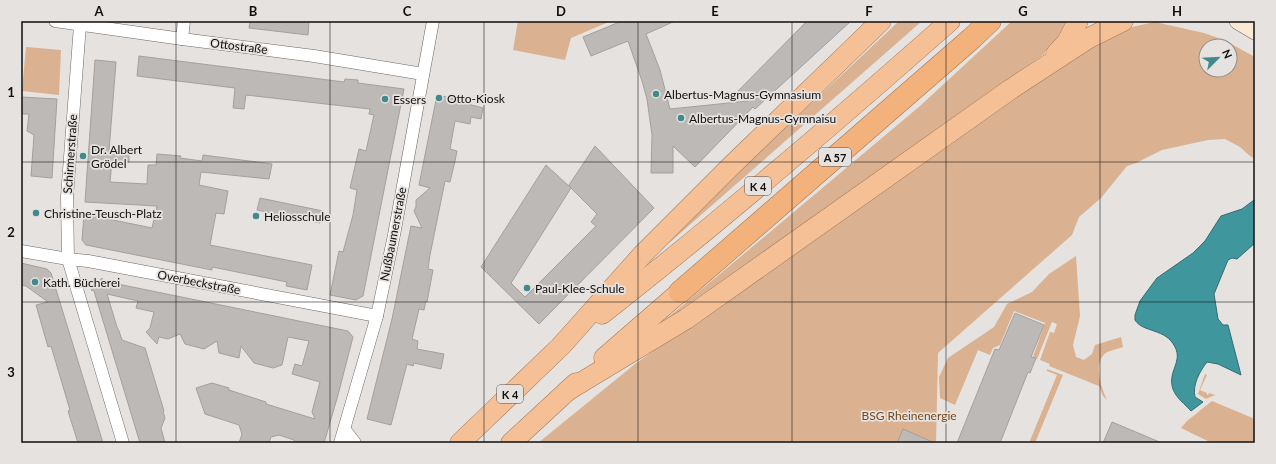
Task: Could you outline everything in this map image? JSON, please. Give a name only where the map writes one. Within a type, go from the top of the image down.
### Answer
[{"type":"highway","points":[[561,346],[642,255],[737,160],[881,21]]},
{"type":"highway","name":"K 4","points":[[460,443],[561,346],[670,261],[827,129],[950,21]]},
{"type":"highway","name":"A 57","points":[[680,292],[990,21]]},
{"type":"highway","points":[[1044,68],[1067,42],[1078,21]]},
{"type":"highway","points":[[567,391],[686,319],[1004,94],[1089,38],[1123,21]]},
{"type":"highway","points":[[511,443],[567,391],[680,292]]},
{"type":"main road","points":[[1238,21],[1255,31]]},
{"type":"street","name":"Ottostraße","points":[[55,21],[314,56],[423,74]]},
{"type":"street","points":[[182,39],[184,21]]},
{"type":"street","name":"Nußbaumerstraße","points":[[340,443],[377,316],[394,235],[433,21]]},
{"type":"street","name":"Schirmerstraße","points":[[80,25],[67,197],[68,259],[123,443]]},
{"type":"street","name":"Overbeckstraße","points":[[21,251],[88,261],[377,316]]},
{"type":"street","points":[[345,430],[355,443]]},
{"type":"green space","points":[[518,21],[611,21],[571,38],[565,60],[513,50]]},
{"type":"green space","points":[[899,21],[922,21],[669,243],[700,208]]},
{"type":"green space","points":[[1012,21],[1068,21],[1064,31],[1043,55],[658,326],[920,106]]},
{"type":"green space","name":"BSG Rheinenergie","points":[[1155,22],[1204,33],[1218,38],[1198,38],[1198,78],[1238,78],[1238,48],[1255,57],[1255,159],[1240,147],[1225,139],[1208,140],[1162,150],[1127,166],[1101,198],[1079,217],[1072,235],[938,353],[936,443],[538,443],[635,364],[1015,96],[1118,30]]},
{"type":"green space","points":[[26,47],[61,50],[59,95],[22,91]]},
{"type":"green space","points":[[1076,256],[1080,316],[1073,345],[1076,357],[1084,360],[1092,354],[1095,345],[1121,337],[1123,347],[1107,352],[1102,356],[1100,362],[1100,382],[1107,400],[1103,396],[1099,386],[1049,366],[1050,364],[1040,360],[1050,332],[1054,333],[1057,324],[1052,322],[1037,359],[1033,357],[1045,323],[1014,311],[1000,345],[993,348],[990,355],[978,350],[955,405],[940,398],[939,377],[948,358],[994,327],[1007,304],[1032,292],[1049,274]]},
{"type":"green space","points":[[1047,369],[1063,375],[1035,443],[1029,443],[1057,375],[1047,371]]},
{"type":"green space","points":[[1205,374],[1207,375],[1200,390],[1207,393],[1207,395],[1209,393],[1215,395],[1206,399],[1198,394]]},
{"type":"green space","points":[[1212,401],[1255,419],[1255,443],[1212,443],[1181,428],[1187,421]]},
{"type":"water","points":[[1254,200],[1255,243],[1237,259],[1232,258],[1228,260],[1214,294],[1218,319],[1223,325],[1228,325],[1241,375],[1218,364],[1207,362],[1199,374],[1194,392],[1195,397],[1203,402],[1191,411],[1178,398],[1173,389],[1172,377],[1177,358],[1175,347],[1166,337],[1139,324],[1135,320],[1135,315],[1140,301],[1157,278],[1193,253],[1205,241],[1221,216],[1242,209]]},
{"type":"building","points":[[250,21],[309,21],[308,35],[249,28]]},
{"type":"building","name":"Albertus-Magnus-Gymnasium","points":[[622,21],[675,21],[646,34],[660,70],[670,109],[748,101],[738,91],[807,21],[851,21],[755,109],[753,107],[695,167],[673,146],[673,173],[651,173],[652,135],[647,99],[628,41],[591,56],[583,37]]},
{"type":"building","points":[[139,56],[344,82],[345,79],[358,80],[358,83],[404,89],[363,296],[356,300],[330,295],[339,251],[343,252],[353,215],[357,190],[350,188],[359,149],[366,151],[374,115],[369,114],[370,109],[246,95],[244,109],[233,108],[235,88],[137,76]]},
{"type":"building","points":[[95,60],[116,62],[109,151],[129,152],[129,162],[112,161],[110,182],[147,184],[148,165],[156,165],[157,154],[181,156],[180,158],[202,161],[203,155],[272,164],[269,179],[201,172],[199,185],[228,191],[224,214],[216,213],[210,245],[312,265],[307,290],[286,286],[287,282],[212,267],[212,270],[86,245],[82,240],[84,214],[152,228],[157,206],[85,202]]},
{"type":"building","points":[[437,95],[460,100],[460,102],[483,108],[481,119],[471,117],[470,124],[455,121],[450,149],[457,151],[450,182],[445,181],[430,255],[428,269],[433,270],[427,302],[426,301],[424,310],[419,309],[412,339],[418,341],[417,349],[444,354],[441,369],[414,363],[413,366],[407,364],[391,425],[367,419],[392,319],[411,226],[422,228],[414,211],[416,207],[416,200],[430,188],[419,185]]},
{"type":"building","points":[[21,97],[57,99],[52,178],[31,176],[34,135],[27,131],[29,114],[21,114]]},
{"type":"building","points":[[595,146],[654,208],[539,324],[481,267],[546,165],[571,188],[569,185]],"holes":[[[571,188],[597,214],[591,222],[596,226],[525,297],[511,283]]]},
{"type":"building","points":[[260,198],[323,211],[320,223],[257,210]]},
{"type":"building","points":[[21,263],[47,269],[51,273],[103,443],[78,443],[51,346],[48,347],[36,305],[48,302],[26,286],[21,285]]},
{"type":"building","points":[[102,278],[103,281],[348,331],[353,337],[324,443],[295,443],[294,440],[279,435],[271,437],[269,443],[239,443],[242,434],[239,425],[205,414],[196,388],[212,383],[266,402],[266,404],[315,419],[312,412],[320,382],[292,374],[295,364],[302,366],[309,341],[288,337],[282,365],[273,368],[254,363],[241,346],[239,358],[219,353],[217,341],[204,349],[185,344],[180,334],[168,339],[159,337],[157,344],[146,332],[150,328],[154,312],[136,308],[138,301],[107,294],[122,340],[145,348],[164,411],[165,418],[161,428],[165,443],[140,443],[94,291],[91,290]]},
{"type":"building","points":[[1015,313],[1044,325],[1031,357],[1036,358],[1030,373],[1028,372],[1000,443],[957,443],[995,349],[999,350]]},
{"type":"building","points":[[1112,422],[1162,443],[1103,443]]},
{"type":"building","points":[[903,429],[935,443],[897,443]]},
{"type":"place","name":"Albertus-Magnus-Gymnasium","points":[[656,94]]},
{"type":"place","name":"Otto-Kiosk","points":[[439,98]]},
{"type":"place","name":"Essers","points":[[385,99]]},
{"type":"place","name":"Albertus-Magnus-Gymnaisu","points":[[681,118]]},
{"type":"place","name":"Dr. Albert Grödel","points":[[83,156]]},
{"type":"place","name":"Christine-Teusch-Platz","points":[[36,213]]},
{"type":"place","name":"Heliosschule","points":[[256,216]]},
{"type":"place","name":"Kath. Bücherei","points":[[35,282]]},
{"type":"place","name":"Paul-Klee-Schule","points":[[527,288]]}]
